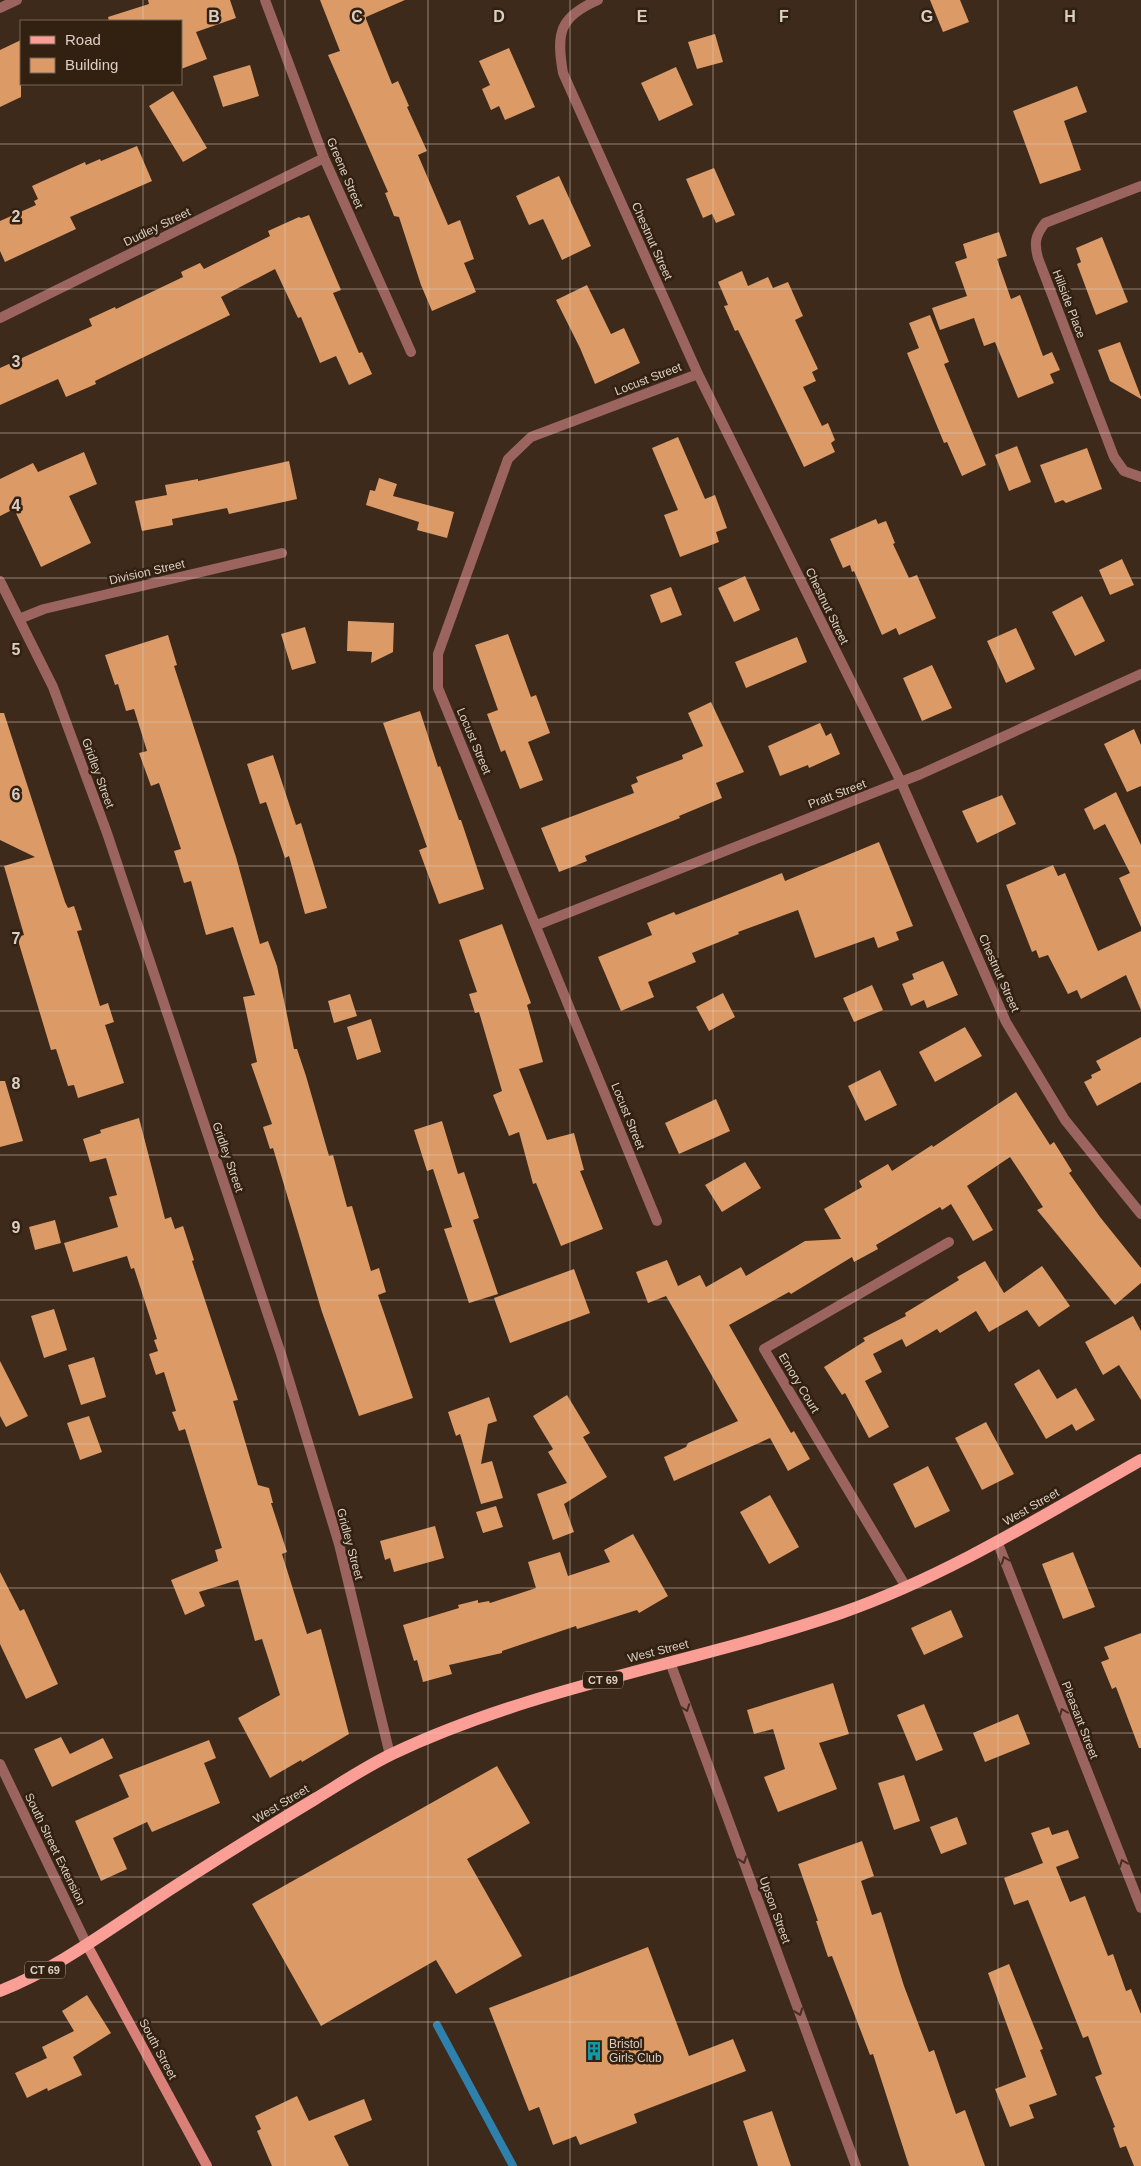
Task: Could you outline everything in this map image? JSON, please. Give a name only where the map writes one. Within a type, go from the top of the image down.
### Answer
[{"type":"main road","name":"West Street","points":[[87,1944],[192,1875],[390,1755],[471,1720],[517,1704],[716,1651],[808,1623],[906,1587],[997,1541],[1141,1460]]},
{"type":"main road","name":"CT 69","points":[[0,1991],[25,1981],[87,1944]]},
{"type":"main road","name":"South Street","points":[[87,1944],[207,2166]]},
{"type":"street","points":[[0,8],[17,0]]},
{"type":"street","name":"Greene Street","points":[[265,0],[324,158],[410,352]]},
{"type":"street","name":"Chestnut Street","points":[[598,0],[582,7],[570,17],[561,31],[558,49],[563,73],[698,374],[901,782],[1006,1022],[1065,1120],[1141,1214]]},
{"type":"street","name":"Dudley Street","points":[[0,318],[324,158]]},
{"type":"street","name":"Hillside Place","points":[[1141,186],[1045,223],[1038,232],[1034,243],[1114,457],[1124,471],[1141,477]]},
{"type":"street","name":"Locust Street","points":[[657,1222],[537,925],[438,688],[438,654],[508,459],[531,437],[698,374]]},
{"type":"street","name":"Division Street","points":[[19,619],[44,609],[282,554]]},
{"type":"street","name":"Gridley Street","points":[[0,581],[53,687],[107,834],[281,1354],[339,1544],[390,1755]]},
{"type":"street","name":"Pratt Street","points":[[537,925],[901,782],[1141,674]]},
{"type":"street","name":"Emory Court","points":[[906,1587],[764,1349],[949,1242]]},
{"type":"street","name":"Pleasant Street","points":[[997,1541],[1141,1908]]},
{"type":"street","name":"Upson Street","points":[[670,1662],[856,2166]]},
{"type":"street","name":"South Street Extension","points":[[0,1764],[87,1944]]},
{"type":"building","points":[[148,0],[230,0],[236,18],[196,32],[207,59],[182,69],[182,20],[109,20],[108,17],[149,4]]},
{"type":"building","points":[[320,0],[405,0],[366,17],[366,19],[392,84],[398,81],[409,106],[407,107],[427,151],[418,155],[448,225],[460,220],[474,259],[464,263],[476,292],[432,311],[421,285],[399,217],[394,216],[385,193],[388,192],[328,55],[340,51]]},
{"type":"building","points":[[930,0],[960,0],[969,22],[943,32]]},
{"type":"building","points":[[715,34],[723,62],[697,69],[688,42]]},
{"type":"building","points":[[20,40],[21,97],[0,107],[0,50]]},
{"type":"building","points":[[509,48],[535,107],[505,120],[499,106],[491,110],[482,89],[490,85],[479,61]]},
{"type":"building","points":[[250,65],[259,96],[223,107],[213,76]]},
{"type":"building","points":[[676,67],[693,105],[659,121],[641,83]]},
{"type":"building","points":[[1077,86],[1087,112],[1064,121],[1081,170],[1040,184],[1013,111]]},
{"type":"building","points":[[173,91],[207,148],[183,162],[149,106]]},
{"type":"building","points":[[137,146],[152,181],[70,217],[76,229],[5,262],[0,251],[0,221],[36,205],[34,201],[38,199],[32,186],[85,162],[86,165],[100,159],[101,161]]},
{"type":"building","points":[[714,168],[735,215],[716,223],[712,214],[703,218],[686,179]]},
{"type":"building","points":[[559,176],[591,246],[562,260],[543,219],[529,225],[516,196]]},
{"type":"building","points":[[309,215],[341,290],[333,293],[359,353],[362,352],[372,374],[349,385],[336,356],[320,363],[301,317],[298,318],[275,269],[221,297],[230,315],[95,381],[96,384],[66,397],[58,379],[0,405],[0,368],[92,326],[89,319],[115,307],[116,309],[183,277],[181,272],[200,263],[204,269],[270,236],[268,231],[299,217]]},
{"type":"building","points":[[999,232],[1007,256],[997,259],[1011,299],[1020,295],[1043,356],[1052,352],[1060,370],[1050,374],[1054,383],[1018,398],[995,342],[984,346],[974,318],[940,330],[932,308],[967,296],[955,262],[967,258],[963,244]]},
{"type":"building","points":[[1102,237],[1128,302],[1096,315],[1077,264],[1081,262],[1076,248]]},
{"type":"building","points":[[742,271],[748,286],[768,277],[773,288],[788,282],[803,316],[795,320],[818,369],[812,372],[816,381],[803,387],[822,426],[828,423],[835,440],[831,443],[835,452],[804,467],[738,330],[735,331],[724,306],[728,305],[718,282]]},
{"type":"building","points":[[587,285],[611,334],[624,328],[640,363],[595,384],[580,348],[556,300]]},
{"type":"building","points":[[930,315],[949,362],[944,364],[986,465],[962,476],[947,442],[944,443],[907,353],[919,348],[909,323]]},
{"type":"building","points":[[1120,342],[1141,399],[1110,381],[1098,350]]},
{"type":"building","points":[[678,437],[705,499],[715,495],[727,528],[716,532],[719,542],[680,557],[664,515],[678,510],[652,448]]},
{"type":"building","points":[[1017,446],[1031,482],[1009,491],[995,455]]},
{"type":"building","points":[[1087,448],[1102,489],[1066,503],[1063,500],[1055,503],[1040,465]]},
{"type":"building","points":[[84,452],[97,484],[69,496],[91,543],[41,567],[14,509],[0,516],[0,479],[33,463],[38,472]]},
{"type":"building","points":[[289,461],[297,499],[229,514],[227,508],[172,519],[173,525],[142,531],[135,501],[167,495],[165,485],[198,479],[198,481]]},
{"type":"building","points":[[379,478],[397,484],[393,496],[454,512],[447,538],[417,530],[419,522],[366,505],[370,490],[375,491]]},
{"type":"building","points":[[876,519],[878,524],[886,521],[895,543],[893,544],[909,578],[917,575],[936,618],[899,635],[896,628],[882,635],[854,571],[852,572],[850,565],[843,568],[830,539]]},
{"type":"building","points":[[1122,559],[1134,585],[1110,595],[1099,570]]},
{"type":"building","points":[[745,576],[760,610],[734,622],[718,588]]},
{"type":"building","points":[[671,587],[682,615],[661,623],[650,595]]},
{"type":"building","points":[[1082,596],[1105,641],[1075,656],[1052,612]]},
{"type":"building","points":[[348,621],[394,623],[393,652],[371,663],[372,652],[347,651]]},
{"type":"building","points":[[305,627],[316,663],[292,670],[281,634]]},
{"type":"building","points":[[1016,628],[1035,669],[1006,683],[987,641]]},
{"type":"building","points":[[508,634],[531,697],[536,695],[550,733],[528,742],[543,780],[520,789],[505,750],[501,752],[487,714],[498,710],[475,645]]},
{"type":"building","points":[[168,635],[177,665],[174,666],[236,857],[260,944],[268,941],[277,966],[294,1049],[297,1049],[306,1076],[329,1156],[333,1155],[347,1207],[352,1206],[371,1271],[379,1268],[386,1292],[378,1295],[413,1398],[359,1416],[322,1312],[273,1148],[270,1149],[263,1127],[272,1124],[251,1064],[257,1062],[243,997],[255,995],[233,927],[206,935],[191,881],[184,883],[174,851],[181,849],[159,783],[151,786],[139,753],[147,751],[134,709],[126,711],[118,684],[115,685],[105,655]]},
{"type":"building","points":[[797,637],[807,662],[746,688],[735,662]]},
{"type":"building","points":[[932,665],[952,708],[922,721],[903,678]]},
{"type":"building","points":[[711,702],[744,772],[716,783],[722,798],[679,816],[680,818],[585,856],[587,861],[559,872],[541,828],[634,793],[631,785],[638,782],[636,777],[683,759],[682,755],[703,746],[688,713]]},
{"type":"building","points":[[420,711],[438,767],[440,766],[459,820],[461,820],[484,889],[439,904],[419,850],[427,847],[383,723]]},
{"type":"building","points":[[0,713],[4,713],[65,902],[68,908],[74,906],[82,930],[77,931],[100,1006],[108,1003],[114,1022],[105,1025],[124,1083],[78,1098],[74,1085],[68,1086],[56,1049],[51,1050],[17,937],[24,935],[4,866],[35,857],[0,840]]},
{"type":"building","points":[[820,723],[826,736],[831,733],[840,754],[809,768],[808,765],[780,776],[768,746]]},
{"type":"building","points":[[1134,729],[1141,745],[1141,786],[1127,792],[1104,744]]},
{"type":"building","points":[[273,755],[296,825],[301,823],[327,908],[305,914],[289,856],[285,858],[266,802],[260,804],[247,764]]},
{"type":"building","points":[[1116,792],[1141,845],[1141,927],[1119,878],[1130,873],[1105,824],[1094,830],[1084,809]]},
{"type":"building","points":[[1002,795],[1016,824],[977,843],[962,811]]},
{"type":"building","points":[[879,842],[913,926],[896,932],[899,940],[878,948],[874,937],[815,958],[798,910],[738,932],[739,934],[692,953],[696,962],[648,982],[654,997],[621,1011],[598,957],[652,935],[647,923],[674,912],[676,915],[782,873],[785,881]]},
{"type":"building","points":[[1053,865],[1058,876],[1065,873],[1098,951],[1141,931],[1141,1010],[1126,975],[1081,999],[1077,990],[1068,994],[1048,955],[1039,958],[1036,950],[1032,952],[1006,885]]},
{"type":"building","points":[[502,924],[531,1003],[527,1005],[543,1062],[519,1069],[547,1140],[574,1133],[584,1170],[580,1171],[603,1229],[561,1246],[536,1183],[533,1184],[519,1132],[509,1136],[493,1095],[502,1091],[479,1012],[475,1013],[469,994],[477,992],[459,940]]},
{"type":"building","points":[[943,961],[958,995],[927,1008],[924,1000],[911,1006],[902,984],[914,979],[912,974]]},
{"type":"building","points":[[872,985],[883,1010],[854,1022],[843,998]]},
{"type":"building","points":[[723,993],[735,1017],[709,1031],[696,1007]]},
{"type":"building","points":[[350,994],[357,1016],[334,1023],[328,1001]]},
{"type":"building","points":[[371,1019],[381,1052],[357,1060],[347,1027]]},
{"type":"building","points":[[965,1027],[982,1056],[935,1082],[919,1052]]},
{"type":"building","points":[[1141,1037],[1141,1082],[1097,1106],[1084,1082],[1092,1078],[1091,1075],[1101,1070],[1096,1061]]},
{"type":"building","points":[[880,1070],[897,1105],[865,1121],[848,1086]]},
{"type":"building","points":[[0,1081],[5,1081],[23,1141],[0,1147]]},
{"type":"building","points":[[1016,1092],[1050,1145],[1054,1142],[1072,1171],[1069,1173],[1100,1217],[1141,1268],[1141,1283],[1115,1305],[1037,1210],[1043,1207],[1010,1157],[967,1186],[993,1230],[973,1241],[951,1204],[942,1210],[940,1207],[876,1245],[878,1249],[854,1262],[852,1257],[791,1294],[789,1292],[729,1325],[791,1433],[794,1431],[810,1459],[788,1471],[770,1438],[674,1481],[664,1457],[686,1447],[688,1443],[738,1421],[666,1296],[648,1303],[636,1272],[667,1260],[678,1286],[700,1275],[706,1287],[741,1267],[746,1276],[805,1241],[841,1239],[824,1209],[862,1187],[859,1181],[888,1164],[892,1171],[932,1145],[933,1147]]},
{"type":"building","points":[[716,1099],[730,1131],[679,1154],[665,1123]]},
{"type":"building","points":[[139,1118],[165,1219],[171,1217],[175,1229],[183,1226],[194,1260],[192,1261],[238,1400],[233,1401],[258,1485],[269,1488],[273,1503],[271,1503],[287,1552],[282,1554],[307,1634],[321,1629],[349,1734],[302,1762],[301,1760],[270,1778],[238,1718],[280,1695],[262,1639],[255,1641],[238,1580],[199,1592],[205,1606],[185,1615],[171,1580],[218,1561],[215,1550],[222,1548],[185,1429],[179,1431],[172,1412],[176,1411],[164,1372],[156,1375],[149,1354],[158,1351],[154,1340],[157,1339],[134,1268],[131,1269],[127,1256],[73,1272],[64,1243],[118,1227],[109,1197],[117,1195],[106,1158],[90,1162],[83,1139],[101,1133],[100,1130]]},
{"type":"building","points":[[442,1121],[458,1174],[464,1172],[479,1218],[473,1220],[498,1294],[469,1303],[444,1229],[452,1227],[433,1169],[427,1171],[414,1130]]},
{"type":"building","points":[[745,1162],[761,1188],[722,1212],[705,1185]]},
{"type":"building","points":[[55,1220],[61,1243],[35,1250],[29,1227]]},
{"type":"building","points":[[985,1261],[1004,1293],[1042,1266],[1070,1306],[1039,1327],[1027,1310],[989,1332],[976,1311],[940,1333],[937,1329],[906,1347],[902,1339],[873,1354],[882,1372],[865,1381],[889,1427],[869,1438],[845,1393],[842,1395],[824,1367],[865,1341],[863,1338],[906,1316],[905,1313],[959,1280],[957,1277]]},
{"type":"building","points":[[574,1269],[590,1313],[510,1343],[494,1298]]},
{"type":"building","points":[[54,1309],[67,1350],[44,1358],[31,1316]]},
{"type":"building","points":[[1133,1316],[1141,1331],[1141,1400],[1119,1365],[1103,1375],[1085,1342]]},
{"type":"building","points":[[94,1357],[106,1397],[81,1405],[68,1365]]},
{"type":"building","points":[[0,1361],[28,1416],[6,1427],[0,1416]]},
{"type":"building","points":[[1039,1369],[1057,1399],[1076,1388],[1095,1420],[1076,1431],[1072,1424],[1046,1439],[1014,1384]]},
{"type":"building","points":[[567,1395],[590,1433],[583,1437],[607,1477],[564,1504],[574,1532],[553,1540],[537,1494],[567,1483],[548,1452],[553,1449],[533,1416]]},
{"type":"building","points":[[489,1397],[497,1421],[488,1424],[481,1464],[492,1461],[503,1498],[481,1504],[460,1434],[456,1436],[448,1412]]},
{"type":"building","points":[[89,1416],[102,1452],[80,1460],[67,1423]]},
{"type":"building","points":[[986,1422],[1014,1474],[982,1490],[955,1438]]},
{"type":"building","points":[[928,1466],[950,1511],[915,1528],[893,1484]]},
{"type":"building","points":[[770,1495],[799,1547],[769,1564],[740,1512]]},
{"type":"building","points":[[496,1506],[503,1527],[483,1533],[476,1512]]},
{"type":"building","points":[[435,1526],[444,1558],[394,1572],[390,1558],[385,1560],[380,1541]]},
{"type":"building","points":[[633,1534],[668,1596],[639,1613],[637,1610],[577,1629],[576,1626],[502,1651],[502,1653],[449,1665],[452,1674],[423,1682],[417,1660],[414,1661],[403,1625],[459,1608],[458,1605],[478,1600],[478,1603],[489,1601],[490,1603],[536,1588],[528,1562],[560,1552],[568,1576],[610,1562],[604,1550]]},
{"type":"building","points":[[1073,1552],[1095,1607],[1063,1619],[1042,1564]]},
{"type":"building","points":[[0,1572],[20,1611],[24,1609],[58,1684],[26,1699],[0,1644]]},
{"type":"building","points":[[951,1610],[963,1637],[924,1655],[911,1628]]},
{"type":"building","points":[[1141,1633],[1141,1748],[1139,1748],[1116,1687],[1112,1689],[1101,1662],[1109,1659],[1104,1647]]},
{"type":"building","points":[[833,1683],[849,1734],[819,1743],[837,1789],[778,1812],[764,1777],[785,1769],[773,1729],[754,1734],[747,1710]]},
{"type":"building","points":[[924,1704],[943,1750],[916,1761],[897,1715]]},
{"type":"building","points":[[1018,1714],[1030,1744],[985,1762],[973,1733]]},
{"type":"building","points":[[61,1737],[70,1754],[103,1738],[113,1758],[52,1787],[34,1749]]},
{"type":"building","points":[[209,1740],[216,1758],[204,1763],[220,1803],[152,1832],[147,1822],[113,1838],[127,1869],[101,1881],[75,1821],[129,1797],[119,1775]]},
{"type":"building","points":[[497,1766],[530,1823],[467,1859],[522,1956],[456,1994],[436,1960],[321,2026],[252,1904]]},
{"type":"building","points":[[904,1775],[920,1821],[894,1830],[878,1783]]},
{"type":"building","points":[[957,1817],[967,1844],[941,1854],[930,1827]]},
{"type":"building","points":[[1049,1827],[1052,1835],[1068,1830],[1079,1858],[1056,1867],[1070,1902],[1085,1896],[1108,1956],[1113,1954],[1126,1991],[1131,1989],[1141,2014],[1141,2166],[1134,2166],[1126,2146],[1120,2148],[1113,2128],[1115,2127],[1095,2077],[1102,2074],[1088,2036],[1083,2038],[1028,1900],[1014,1905],[1004,1878],[1043,1863],[1031,1833]]},
{"type":"building","points":[[862,1841],[874,1876],[861,1881],[872,1915],[881,1912],[904,1986],[929,2052],[934,2050],[956,2114],[965,2110],[985,2166],[909,2166],[873,2054],[870,2055],[832,1956],[828,1957],[816,1921],[818,1921],[798,1864]]},
{"type":"building","name":"Bristol Girls Club","points":[[648,1947],[689,2056],[733,2039],[746,2071],[634,2114],[637,2123],[580,2145],[576,2136],[553,2145],[539,2107],[529,2111],[489,2008]]},
{"type":"building","points":[[1009,1964],[1043,2049],[1040,2050],[1057,2095],[1029,2105],[1034,2118],[1010,2127],[995,2089],[1026,2077],[988,1973]]},
{"type":"building","points":[[87,1995],[111,2033],[73,2057],[82,2075],[48,2091],[47,2088],[27,2098],[15,2073],[47,2058],[42,2047],[74,2031],[62,2011]]},
{"type":"building","points":[[297,2096],[309,2121],[364,2099],[372,2120],[334,2136],[349,2166],[272,2166],[257,2131],[261,2129],[255,2116]]},
{"type":"building","points":[[772,2111],[791,2166],[758,2166],[743,2121]]},
{"type":"waterway","points":[[437,2025],[513,2166]]},
{"type":"place","name":"Bristol Girls Club","points":[[594,2051]]}]
